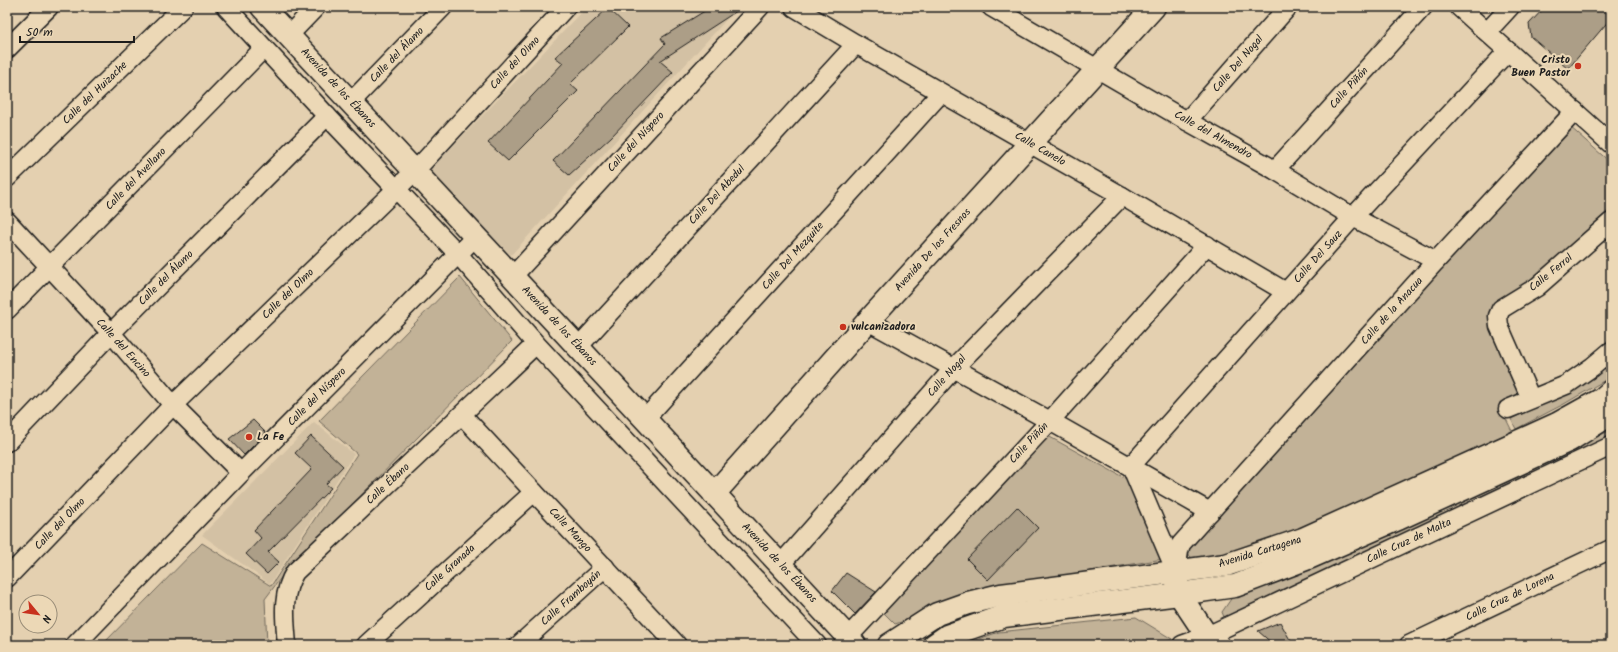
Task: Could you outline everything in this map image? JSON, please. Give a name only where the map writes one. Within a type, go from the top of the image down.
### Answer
[{"type":"street","points":[[7,49],[49,7]]},
{"type":"street","name":"Calle del Huizache","points":[[7,178],[183,7]]},
{"type":"street","points":[[226,7],[458,254],[536,344],[817,645]]},
{"type":"street","name":"Avenida de los Ébanos","points":[[262,7],[852,641]]},
{"type":"street","points":[[289,35],[316,7]]},
{"type":"street","name":"Calle del Álamo","points":[[351,102],[443,7]]},
{"type":"street","name":"Calle del Olmo","points":[[7,578],[173,405],[415,171],[566,7]]},
{"type":"street","name":"Calle del Níspero","points":[[513,276],[760,7]]},
{"type":"street","name":"Calle Canelo","points":[[794,7],[1286,292]]},
{"type":"street","name":"Calle del Almendro","points":[[991,7],[1015,12],[1098,68],[1187,121],[1275,170],[1354,217],[1436,261]]},
{"type":"street","name":"Avenida De los Fresnos","points":[[714,494],[868,321],[1154,7]]},
{"type":"street","name":"Calle Del Nogal","points":[[1187,121],[1288,7]]},
{"type":"street","name":"Calle Piñón","points":[[1275,170],[1423,7]]},
{"type":"street","points":[[1459,7],[1611,144]]},
{"type":"street","points":[[1487,32],[1510,7]]},
{"type":"street","name":"Calle Del Abedul","points":[[579,346],[856,44]]},
{"type":"street","name":"Calle del Avellano","points":[[7,310],[264,48]]},
{"type":"street","name":"Calle Del Sauz","points":[[1131,466],[1354,217],[1508,51]]},
{"type":"street","name":"Calle Del Mezquite","points":[[645,419],[941,93]]},
{"type":"street","name":"Calle de la Anacua","points":[[1176,572],[1181,544],[1436,261],[1575,111]]},
{"type":"street","name":"Calle del Álamo","points":[[7,442],[111,333],[327,116]]},
{"type":"street","name":"Calle Nogal","points":[[781,564],[954,368],[1122,196]]},
{"type":"street","name":"Calle del Encino","points":[[7,220],[111,333],[173,405],[241,473]]},
{"type":"street","name":"Calle Ferrol","points":[[1531,400],[1499,326],[1498,316],[1501,309],[1537,287],[1611,222]]},
{"type":"street","name":"Calle del Níspero","points":[[75,645],[241,473],[476,236]]},
{"type":"street","name":"Calle Piñón","points":[[852,641],[1207,245]]},
{"type":"street","points":[[868,321],[1131,466],[1210,512]]},
{"type":"street","name":"Calle Ébano","points":[[287,645],[284,613],[285,599],[288,584],[295,572],[536,344]]},
{"type":"street","points":[[1508,409],[1566,385],[1592,367],[1611,351]]},
{"type":"street","name":"Avenida Cartagena","points":[[890,645],[937,614],[968,603],[1001,595],[1226,565],[1303,539],[1557,424],[1609,404]]},
{"type":"street","name":"Avenida Cartagena","points":[[934,645],[947,636],[1004,616],[1235,586],[1311,557],[1570,440],[1609,404]]},
{"type":"street","name":"Calle Mango","points":[[462,415],[605,567],[670,643]]},
{"type":"street","name":"Calle Cruz de Malta","points":[[1182,645],[1212,640],[1611,446]]},
{"type":"street","points":[[1131,466],[1176,572],[1179,594],[1212,640]]},
{"type":"street","name":"Calle Granada","points":[[366,645],[534,492]]},
{"type":"street","name":"Calle Cruz de Lorena","points":[[1410,645],[1611,549]]},
{"type":"street","name":"Calle Framboyán","points":[[519,645],[605,567]]},
{"type":"shaded area","points":[[587,7],[738,7],[511,255],[427,173]]},
{"type":"shaded area","points":[[1569,126],[1611,163],[1611,208],[1537,278],[1489,313],[1520,397],[1499,405],[1512,431],[1335,516],[1243,549],[1194,561],[1187,552]]},
{"type":"shaded area","points":[[460,277],[512,341],[283,575],[265,599],[267,645],[102,645],[202,543],[271,586],[357,454],[319,421]]},
{"type":"shaded area","points":[[1611,362],[1611,375],[1607,379],[1564,404],[1516,429],[1511,419],[1573,390]]},
{"type":"shaded area","points":[[314,422],[354,454],[270,584],[202,535]]},
{"type":"shaded area","points":[[1607,432],[1611,439],[1254,607],[1224,617],[1222,612],[1233,596],[1412,523]]},
{"type":"shaded area","points":[[1048,436],[1130,481],[1163,559],[1024,582],[895,624],[883,612]]},
{"type":"shaded area","points":[[1136,617],[1172,639],[1158,645],[961,645],[999,632]]},
{"type":"building","points":[[711,7],[743,7],[660,61],[673,72],[611,137],[569,175],[553,161],[665,44],[661,38]]},
{"type":"building","name":"Cristo Buen Pastor","points":[[1545,7],[1611,7],[1611,18],[1568,69],[1531,37],[1529,24]]},
{"type":"building","points":[[608,8],[628,27],[570,84],[578,91],[508,161],[488,143],[563,63],[555,57]]},
{"type":"building","name":"La Fe","points":[[253,420],[266,433],[244,455],[229,439]]},
{"type":"building","points":[[311,436],[343,466],[326,484],[331,488],[268,552],[279,562],[267,574],[246,554],[261,538],[254,530],[312,469],[295,453]]},
{"type":"building","points":[[1017,507],[1038,528],[988,580],[967,559]]},
{"type":"building","points":[[846,573],[876,592],[855,614],[832,591]]},
{"type":"building","points":[[1280,622],[1293,645],[1274,645],[1258,631]]},
{"type":"place","name":"Cristo Buen Pastor","points":[[1578,66]]},
{"type":"place","name":"vulcanizadora","points":[[843,327]]},
{"type":"place","name":"La Fe","points":[[249,437]]}]
